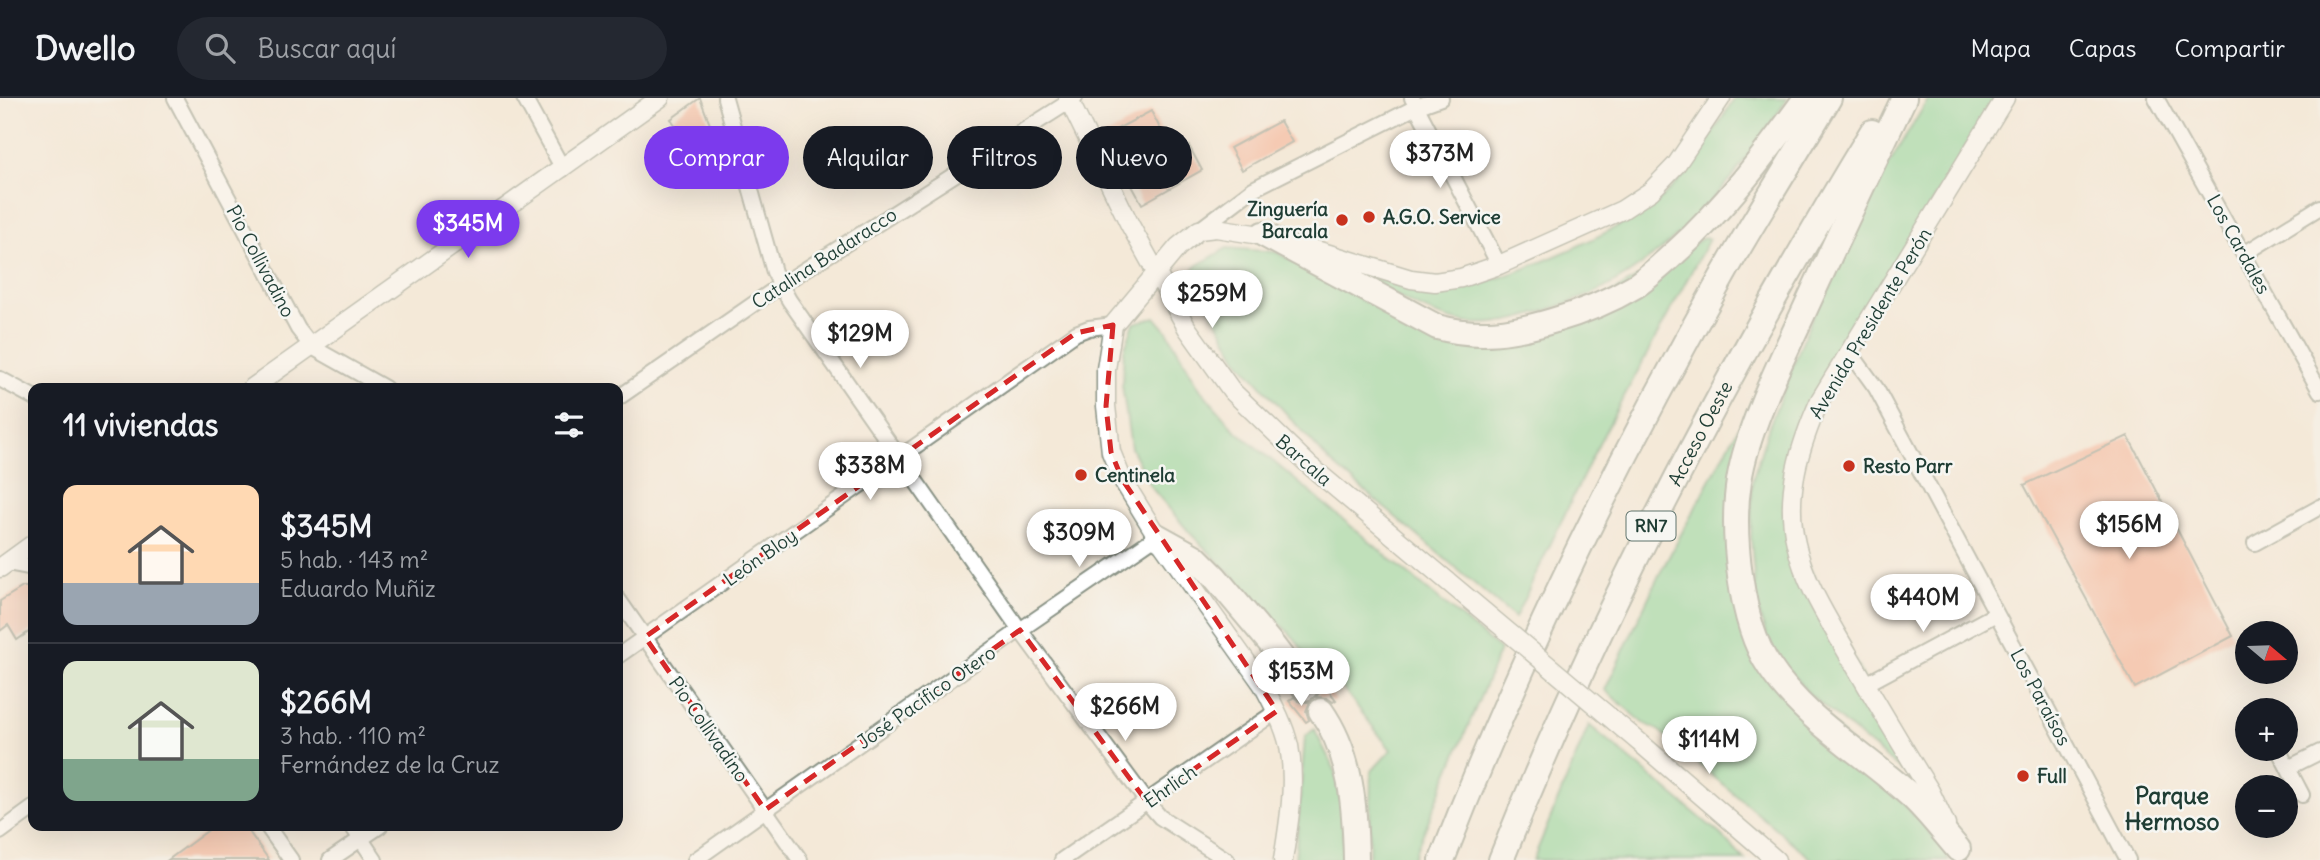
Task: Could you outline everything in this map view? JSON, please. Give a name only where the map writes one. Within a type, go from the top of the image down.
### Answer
[{"type":"highway","points":[[1263,234],[1437,327],[1481,335],[1527,329],[1598,305],[1636,285],[1662,264],[1705,227],[1764,156],[1806,98]]},
{"type":"highway","name":"RN7","points":[[1442,860],[1467,795],[1555,600],[1650,408],[1724,273],[1829,98]]},
{"type":"highway","name":"Acceso Oeste","points":[[1501,860],[1539,763],[1607,616],[1685,458],[1827,206],[1893,98]]},
{"type":"highway","points":[[1904,98],[1779,365],[1748,446],[1739,481],[1737,534],[1746,608],[1752,633],[1768,665],[1786,689],[1808,710],[1914,799],[1959,855]]},
{"type":"highway","points":[[1157,536],[1195,557],[1215,577],[1305,688]]},
{"type":"highway","points":[[1321,711],[1334,730],[1350,784],[1356,860]]},
{"type":"street","name":"Pio Collivadino","points":[[175,98],[298,330],[312,347],[376,383]]},
{"type":"street","points":[[524,98],[563,169]]},
{"type":"street","points":[[259,383],[660,98]]},
{"type":"street","points":[[725,98],[774,272],[781,285],[1020,630],[1147,802],[1160,817],[1227,860]]},
{"type":"street","points":[[1283,860],[1292,781],[1289,745],[1277,711],[1263,685],[1157,536],[1122,479],[1111,452],[1106,406],[1106,369],[1113,325],[1178,247],[1253,189],[1414,102],[1441,98]]},
{"type":"street","points":[[1199,230],[1216,228],[1263,234],[1410,279],[1435,282],[1461,278],[1499,265],[1622,209],[1651,191],[1676,165],[1720,98]]},
{"type":"street","name":"Avenida Presidente Perón","points":[[1959,855],[1930,791],[1817,601],[1795,543],[1792,498],[1804,437],[1821,400],[2006,98]]},
{"type":"street","name":"Los Cardales","points":[[2156,98],[2320,391]]},
{"type":"street","name":"Catalina Badaracco","points":[[623,395],[781,285],[1071,99]]},
{"type":"street","name":"Barcala","points":[[1071,99],[1130,225],[1187,328],[1219,376],[1244,405],[1310,467],[1776,860]]},
{"type":"street","points":[[1414,102],[1499,265]]},
{"type":"street","points":[[2244,254],[2320,207]]},
{"type":"street","name":"León Bloy","points":[[623,652],[901,459],[1076,333],[1089,328],[1113,325]]},
{"type":"street","name":"Los Paraísos","points":[[1850,352],[1876,388],[2128,860]]},
{"type":"street","points":[[0,379],[28,394]]},
{"type":"street","points":[[2255,543],[2320,506]]},
{"type":"street","name":"José Pacífico Otero","points":[[695,860],[1157,536]]},
{"type":"street","points":[[3,566],[28,548]]},
{"type":"street","points":[[3,566],[28,568]]},
{"type":"street","name":"Pio Collivadino","points":[[623,606],[800,860]]},
{"type":"street","points":[[1866,684],[1996,614]]},
{"type":"street","name":"Ehrlich","points":[[1062,860],[1277,711]]},
{"type":"street","points":[[2288,768],[2320,752]]},
{"type":"street","points":[[2284,761],[2302,795]]},
{"type":"street","points":[[0,832],[28,812]]},
{"type":"street","points":[[271,831],[291,860]]},
{"type":"street","points":[[355,831],[375,860]]},
{"type":"street","points":[[330,860],[373,831]]},
{"type":"highlighted area","points":[[1113,325],[1106,406],[1111,452],[1122,479],[1277,711],[1147,802],[1020,630],[765,810],[645,637],[1076,333]]},
{"type":"green space","points":[[1735,98],[1788,98],[1731,177],[1687,226],[1637,268],[1596,292],[1517,319],[1468,323],[1416,306],[1351,271],[1424,291],[1455,290],[1519,271],[1591,240],[1650,207],[1667,193],[1695,160]]},
{"type":"green space","points":[[1929,98],[1996,98],[1819,389],[1786,520],[1909,772],[1903,772],[1809,694],[1771,650],[1756,604],[1751,538],[1752,481],[1768,429],[1818,302],[1868,199]]},
{"type":"green space","points":[[1705,237],[1709,239],[1599,443],[1515,618],[1328,460],[1239,361],[1191,274],[1195,267],[1227,248],[1276,252],[1447,342],[1536,338]]},
{"type":"green space","points":[[1155,317],[1167,331],[1200,389],[1233,428],[1500,650],[1412,860],[1369,860],[1371,772],[1391,750],[1330,672],[1320,675],[1294,638],[1190,533],[1150,486],[1131,448],[1122,385],[1124,350],[1134,323]]},
{"type":"green space","points":[[1776,358],[1741,465],[1746,627],[1943,847],[1949,860],[1813,860],[1658,730],[1643,723],[1605,690],[1659,575]]},
{"type":"green space","points":[[1589,725],[1720,834],[1745,860],[1533,860]]},
{"type":"green space","points":[[1314,729],[1335,770],[1341,803],[1345,860],[1295,860],[1305,737]]},
{"type":"building","points":[[700,98],[710,126],[676,126],[671,119]]},
{"type":"building","points":[[1151,111],[1159,126],[1123,126]]},
{"type":"building","points":[[1280,121],[1292,142],[1242,170],[1230,148]]},
{"type":"building","points":[[1192,152],[1202,170],[1192,176]]},
{"type":"building","points":[[1134,189],[1168,189],[1142,204]]},
{"type":"building","points":[[2128,436],[2233,636],[2135,688],[2024,485]]},
{"type":"building","points":[[23,587],[28,587],[28,632],[17,640],[8,625],[0,631],[0,601]]},
{"type":"building","points":[[1319,678],[1336,700],[1333,702],[1327,698],[1316,697],[1319,693]]},
{"type":"building","points":[[1294,697],[1300,702],[1310,702],[1306,711],[1309,720],[1306,722],[1289,701]]},
{"type":"building","points":[[207,831],[249,831],[269,860],[168,860]]},
{"type":"place","name":"A.G.O. Service","points":[[1369,217]]},
{"type":"place","name":"Zinguería Barcala","points":[[1342,220]]},
{"type":"place","name":"Resto Parr","points":[[1849,466]]},
{"type":"place","name":"Centinela","points":[[1081,475]]},
{"type":"place","name":"Full","points":[[2023,776]]},
{"type":"district","name":"Parque Hermoso","points":[[2172,809]]}]
